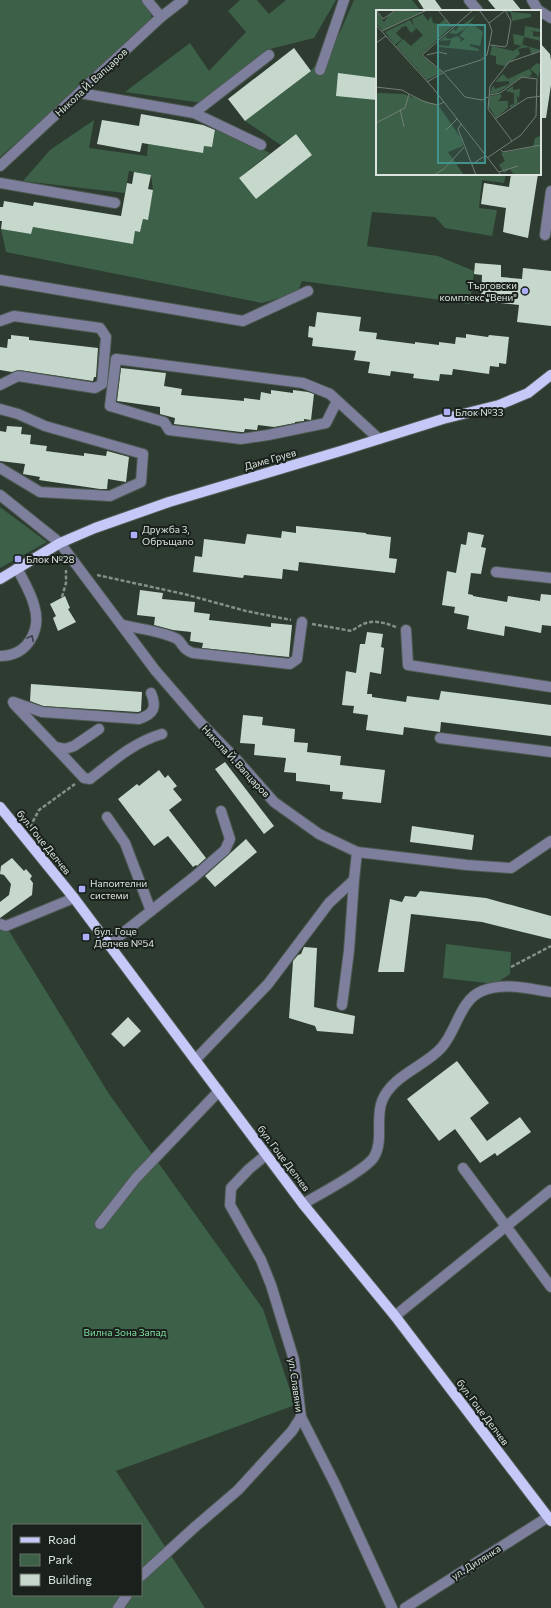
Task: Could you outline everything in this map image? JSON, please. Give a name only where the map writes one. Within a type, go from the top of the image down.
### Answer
[{"type":"main road","name":"Даме Груев","points":[[0,579],[60,544],[95,528],[169,502],[443,419],[499,405],[528,393],[551,375]]},
{"type":"main road","name":"бул. Гоце Делчев","points":[[0,807],[74,898],[303,1204],[395,1316],[549,1519]]},
{"type":"street","points":[[147,0],[161,17]]},
{"type":"street","name":"Никола Й. Вапцаров","points":[[0,166],[161,17],[183,0]]},
{"type":"street","points":[[320,70],[344,0]]},
{"type":"street","points":[[470,0],[477,10]]},
{"type":"street","points":[[532,0],[538,10]]},
{"type":"street","points":[[541,12],[551,18]]},
{"type":"street","points":[[194,113],[269,55]]},
{"type":"street","points":[[80,93],[194,113],[261,144]]},
{"type":"street","points":[[0,183],[115,203]]},
{"type":"street","points":[[545,235],[551,191]]},
{"type":"street","points":[[0,280],[243,321],[308,291]]},
{"type":"street","points":[[0,321],[14,316],[100,328],[106,337],[102,384],[95,388],[18,376],[0,385]]},
{"type":"street","points":[[104,358],[303,383],[330,394],[379,439]]},
{"type":"street","points":[[116,359],[110,406],[164,422],[169,430],[241,439],[268,435],[326,423],[337,401]]},
{"type":"street","points":[[0,409],[18,414],[45,426],[143,454],[141,482],[110,496],[40,492],[0,468]]},
{"type":"street","name":"Никола Й. Вапцаров","points":[[0,495],[60,544],[155,670],[200,722],[237,760],[274,802],[319,834],[357,852],[467,865],[511,868],[551,841]]},
{"type":"street","points":[[0,656],[20,652],[28,645],[34,636],[36,627],[34,605],[17,568]]},
{"type":"street","points":[[496,572],[551,578]]},
{"type":"street","points":[[122,625],[164,634],[178,640],[186,650],[193,653],[277,664],[290,664],[297,659],[302,622]]},
{"type":"street","points":[[406,630],[408,665],[551,687]]},
{"type":"street","points":[[150,692],[154,701],[152,712],[139,719],[42,712],[13,702],[84,778],[90,779],[136,744],[162,734]]},
{"type":"street","points":[[56,747],[65,749],[74,746],[99,729]]},
{"type":"street","points":[[440,738],[551,752]]},
{"type":"street","points":[[109,944],[152,911],[225,850],[230,839],[221,811]]},
{"type":"street","points":[[107,818],[125,843],[152,911]]},
{"type":"street","points":[[342,1005],[349,951],[357,852]]},
{"type":"street","points":[[195,1060],[268,984],[330,903],[354,880]]},
{"type":"street","points":[[0,924],[6,926],[74,898]]},
{"type":"street","points":[[303,1204],[360,1169],[374,1158],[379,1142],[379,1112],[386,1092],[397,1081],[441,1048],[450,1036],[463,1009],[471,998],[482,991],[501,986],[551,992]]},
{"type":"street","points":[[100,1224],[136,1178],[219,1091]]},
{"type":"street","name":"ул. Славяни","points":[[142,1575],[238,1490],[292,1431],[301,1417],[294,1360],[271,1285],[261,1260],[230,1205],[231,1188],[266,1154]]},
{"type":"street","points":[[463,1168],[551,1287]]},
{"type":"street","points":[[395,1316],[551,1190]]},
{"type":"street","points":[[301,1417],[336,1486],[392,1608]]},
{"type":"street","name":"ул. Дилянка","points":[[405,1608],[549,1519]]},
{"type":"street","points":[[118,1608],[126,1596]]},
{"type":"path","points":[[62,598],[66,583],[65,567]]},
{"type":"path","points":[[81,572],[184,594],[246,611],[352,632],[359,626],[373,621],[390,624],[406,630]]},
{"type":"path","points":[[26,838],[33,820],[39,810],[84,778]]},
{"type":"path","points":[[510,967],[551,946]]},
{"type":"green space","points":[[0,0],[143,0],[151,10],[152,23],[0,157]]},
{"type":"green space","points":[[240,0],[257,0],[269,14],[286,0],[336,0],[314,38],[266,50],[210,104],[125,92],[190,43],[209,71],[246,32],[228,11]]},
{"type":"green space","points":[[354,0],[412,0],[420,10],[376,10],[376,175],[506,175],[504,183],[482,180],[479,208],[497,210],[492,236],[445,228],[435,217],[372,212],[367,246],[438,256],[474,271],[470,304],[302,281],[297,293],[262,303],[6,252],[1,229],[31,234],[33,227],[133,244],[135,231],[140,232],[143,219],[147,220],[153,190],[151,175],[129,171],[125,193],[23,181],[50,150],[94,120],[89,148],[147,156],[148,144],[203,153],[204,146],[212,147],[216,127],[270,153],[239,178],[256,199],[312,155],[296,134],[281,145],[245,121],[311,71],[340,32]]},
{"type":"green space","points":[[0,507],[47,542],[0,568]]},
{"type":"green space","name":"Вилна Зона Запад","points":[[0,924],[6,926],[109,1094],[263,1309],[295,1405],[116,1471],[205,1608],[0,1608]]},
{"type":"green space","points":[[446,944],[511,952],[510,974],[495,984],[443,978]]},
{"type":"building","points":[[418,0],[435,0],[442,10],[424,10]]},
{"type":"building","points":[[488,0],[513,0],[521,10],[496,10]]},
{"type":"building","points":[[541,44],[550,54],[551,60],[551,85],[546,118],[541,118]]},
{"type":"building","points":[[294,48],[311,71],[245,121],[228,99]]},
{"type":"building","points":[[338,73],[376,78],[376,100],[336,96]]},
{"type":"building","points":[[141,114],[203,125],[215,130],[212,147],[204,146],[203,153],[142,143],[140,152],[97,144],[102,120],[139,126]]},
{"type":"building","points":[[296,134],[312,155],[256,199],[239,178]]},
{"type":"building","points":[[134,172],[151,175],[148,189],[153,190],[148,220],[143,219],[140,232],[135,231],[133,244],[33,227],[31,234],[1,229],[2,221],[0,221],[0,207],[3,207],[4,201],[33,206],[34,202],[121,216],[127,183],[132,184]]},
{"type":"building","points":[[511,175],[538,175],[528,238],[503,232],[506,208],[481,204],[484,183],[509,187]]},
{"type":"building","name":"Търговски комплекс \"Вени\"","points":[[475,263],[501,265],[501,277],[522,279],[523,268],[551,271],[551,326],[517,322],[519,305],[481,301],[482,275],[474,274]]},
{"type":"building","points":[[317,312],[361,317],[359,331],[377,333],[376,339],[415,344],[415,342],[439,345],[439,342],[455,344],[456,337],[466,338],[466,334],[488,337],[489,335],[509,337],[506,364],[499,363],[499,367],[490,366],[489,374],[453,369],[452,375],[440,374],[439,381],[413,378],[414,374],[391,371],[390,376],[368,373],[370,362],[354,360],[356,351],[312,346],[313,338],[308,337],[309,326],[315,327]]},
{"type":"building","points":[[11,335],[29,337],[29,340],[98,348],[96,377],[94,377],[93,381],[19,370],[12,372],[0,370],[0,347],[7,348],[8,339],[11,339]]},
{"type":"building","points":[[121,368],[166,373],[164,386],[182,389],[181,395],[244,401],[244,398],[260,400],[261,392],[271,394],[271,390],[293,393],[293,390],[308,392],[314,394],[311,420],[304,419],[304,421],[274,427],[258,425],[257,430],[245,429],[244,432],[174,424],[175,418],[160,414],[160,407],[117,401]]},
{"type":"building","points":[[7,426],[22,427],[21,434],[31,435],[30,444],[47,446],[46,451],[84,456],[84,453],[106,456],[107,451],[129,457],[126,482],[108,479],[107,489],[100,489],[39,480],[40,477],[23,474],[25,464],[0,461],[0,431],[6,432]]},
{"type":"building","points":[[296,526],[391,537],[389,558],[397,559],[395,573],[299,562],[298,571],[283,569],[282,579],[244,575],[243,578],[193,572],[195,556],[202,557],[204,539],[245,544],[247,534],[281,538],[282,531],[296,533]]},
{"type":"building","points":[[468,532],[484,535],[481,547],[486,548],[481,574],[471,573],[468,594],[507,602],[508,596],[540,601],[541,594],[551,595],[551,626],[542,625],[541,633],[505,626],[504,636],[467,629],[469,616],[454,613],[455,607],[442,605],[447,571],[456,573],[461,544],[466,545]]},
{"type":"building","points":[[140,590],[163,593],[162,599],[195,602],[194,612],[210,614],[209,620],[271,627],[271,623],[292,625],[289,657],[202,648],[203,643],[190,641],[191,632],[173,630],[154,625],[155,617],[137,615]]},
{"type":"building","points":[[65,596],[70,608],[68,609],[76,622],[58,631],[53,618],[56,616],[50,604]]},
{"type":"building","points":[[367,632],[383,634],[381,647],[384,648],[381,674],[370,672],[367,694],[372,694],[372,697],[406,702],[407,696],[439,700],[441,691],[551,705],[551,736],[441,722],[440,732],[404,727],[403,735],[366,730],[368,715],[353,713],[354,706],[342,705],[346,671],[356,673],[360,644],[365,644]]},
{"type":"building","points":[[31,684],[142,692],[141,711],[43,706],[30,701]]},
{"type":"building","points":[[243,715],[263,717],[262,725],[295,729],[294,742],[308,743],[307,752],[341,756],[340,765],[385,770],[381,803],[342,799],[343,792],[330,791],[330,785],[296,781],[296,773],[284,772],[286,758],[254,755],[255,744],[240,743]]},
{"type":"building","points":[[225,762],[274,826],[264,834],[215,769]]},
{"type":"building","points":[[159,770],[165,778],[168,775],[177,786],[173,789],[182,800],[169,810],[206,858],[197,866],[196,865],[193,867],[168,836],[154,846],[118,799],[137,784],[139,786]]},
{"type":"building","points":[[412,826],[474,835],[472,850],[410,842]]},
{"type":"building","points":[[246,839],[257,852],[215,887],[205,876]]},
{"type":"building","points":[[12,858],[24,871],[26,869],[32,876],[30,879],[33,883],[32,895],[0,918],[0,902],[9,895],[11,884],[4,875],[0,874],[1,866]]},
{"type":"building","points":[[420,891],[486,898],[551,916],[551,939],[482,922],[411,914],[404,972],[378,972],[390,899],[402,902],[405,896],[416,897]]},
{"type":"building","points":[[304,947],[317,948],[314,1007],[355,1016],[353,1034],[317,1031],[315,1026],[289,1018],[293,961],[298,955],[301,954]]},
{"type":"building","points":[[128,1017],[141,1031],[124,1047],[111,1034]]},
{"type":"building","points":[[457,1061],[489,1103],[470,1118],[487,1141],[520,1117],[531,1132],[497,1156],[495,1153],[480,1163],[455,1129],[439,1141],[407,1099]]},
{"type":"place","name":"Търговски комплекс \"Вени\"","points":[[525,291]]},
{"type":"place","name":"Блок №33","points":[[447,412]]},
{"type":"place","name":"Дружба 3, Обръщало","points":[[134,535]]},
{"type":"place","name":"Блок №28","points":[[18,559]]},
{"type":"place","name":"Напоителни системи","points":[[82,889]]},
{"type":"place","name":"бул. Гоце Делчев №54","points":[[86,937]]}]
